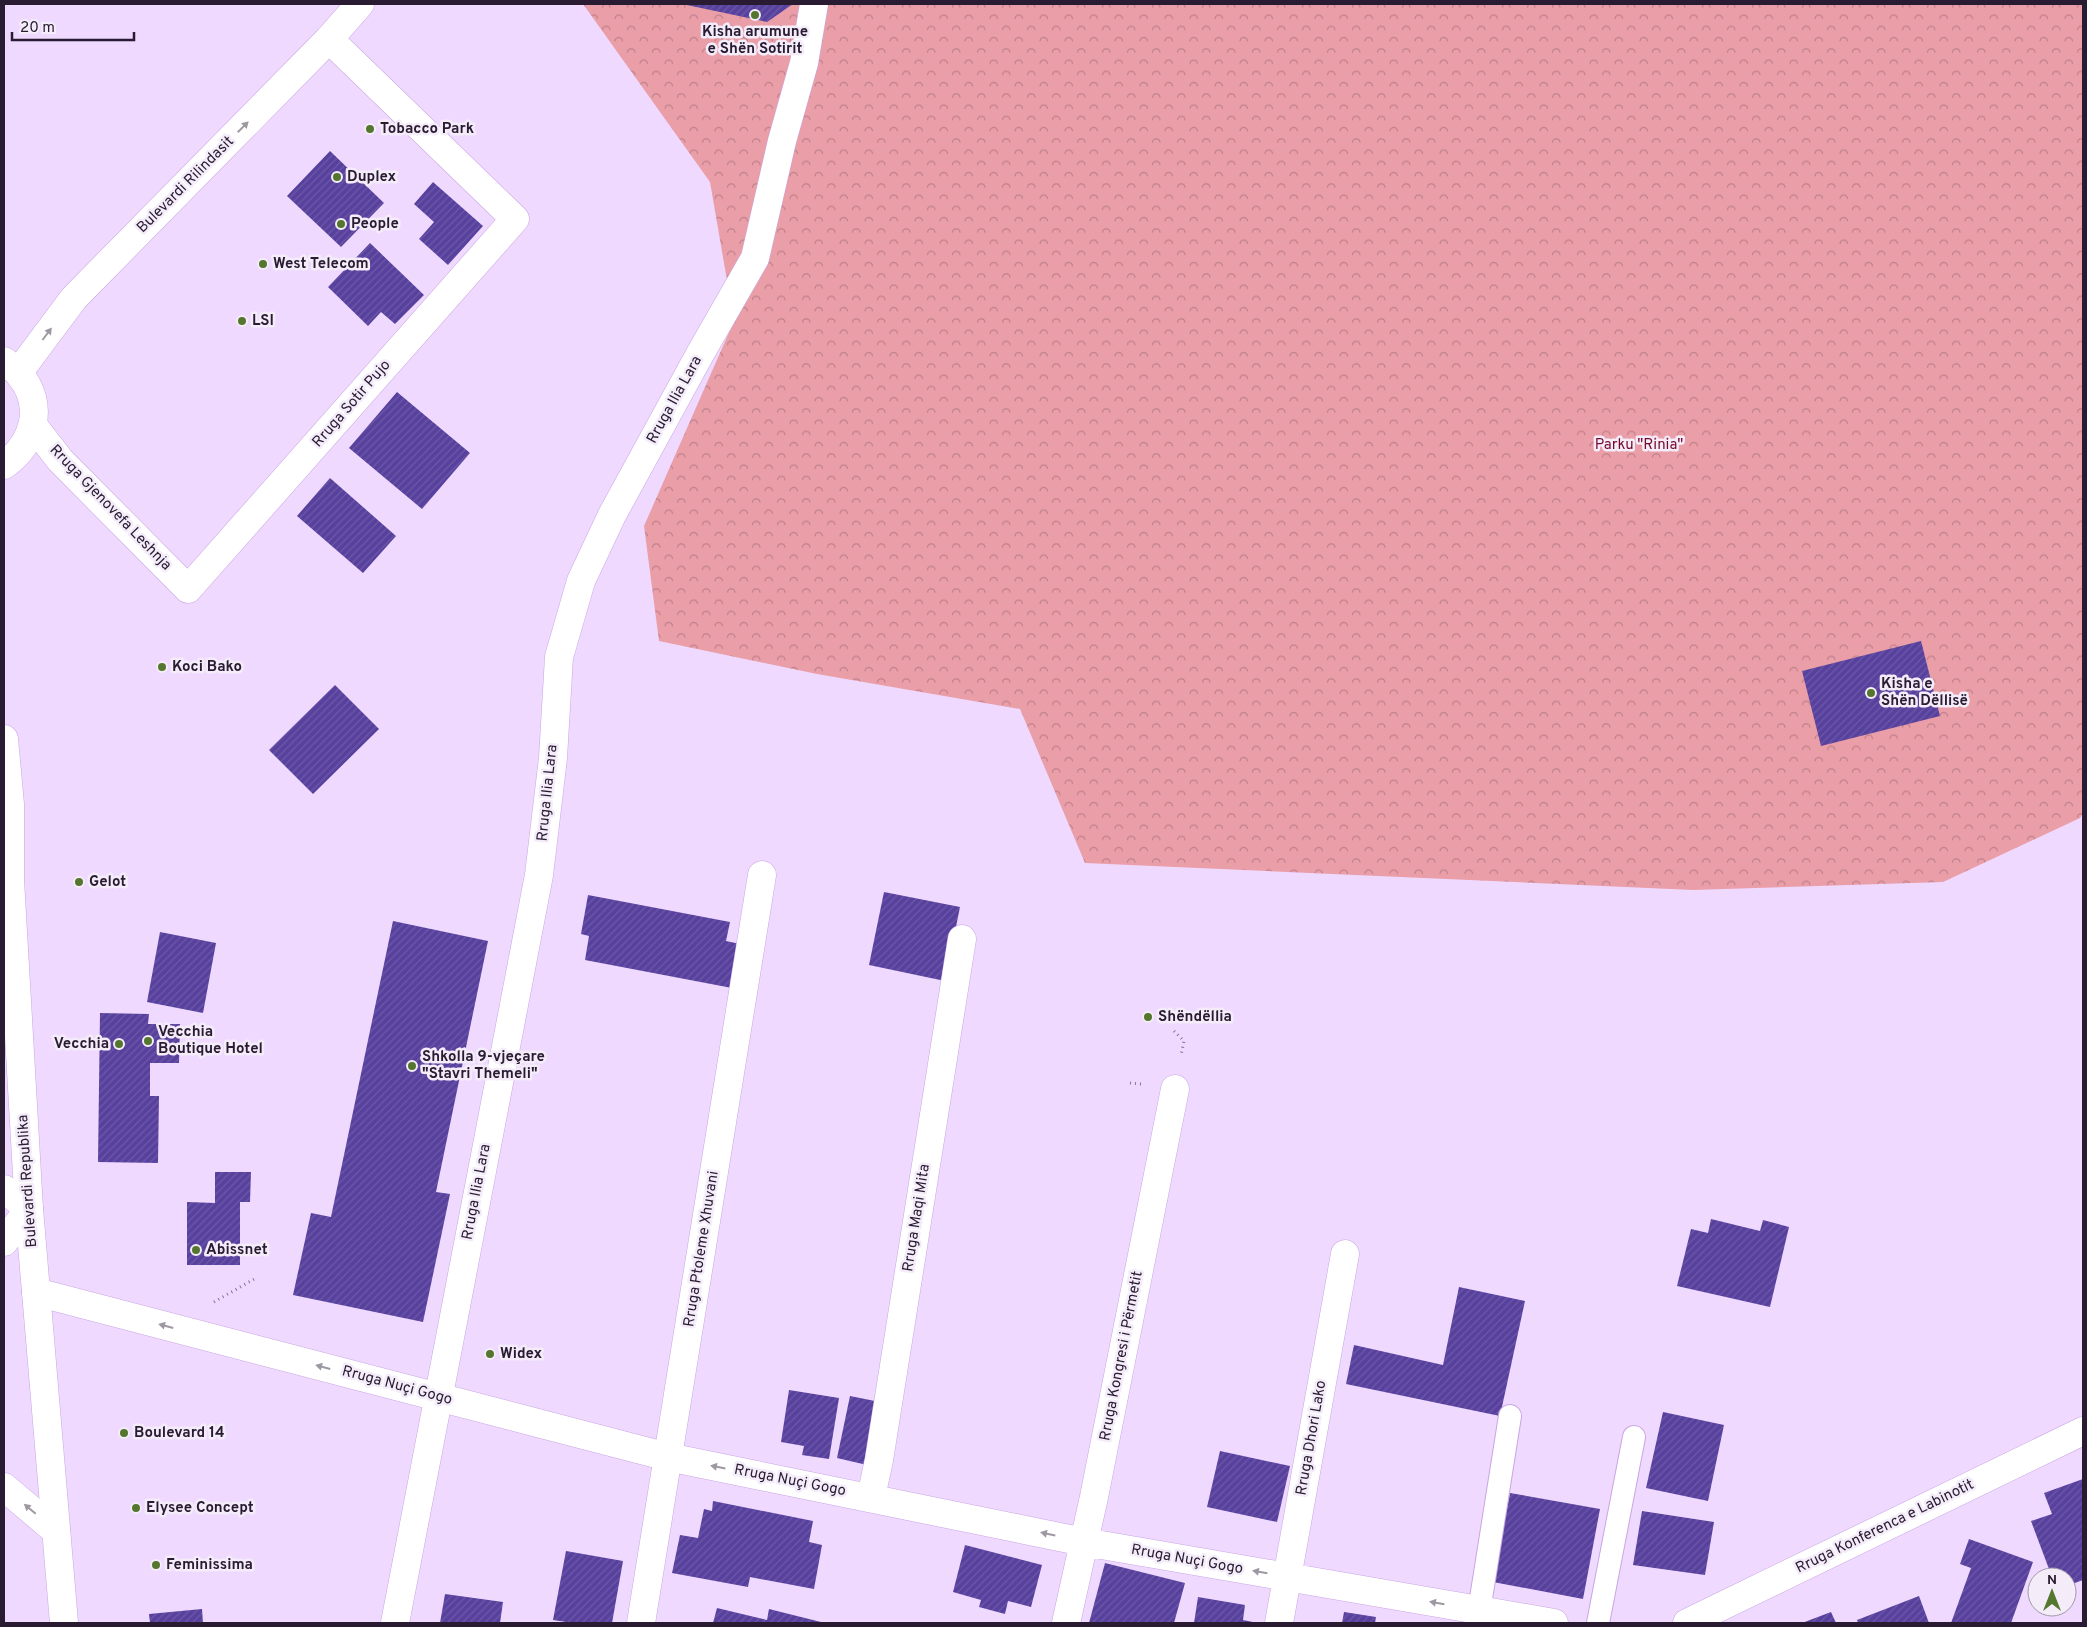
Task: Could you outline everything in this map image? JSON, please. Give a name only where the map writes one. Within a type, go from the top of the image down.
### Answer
[{"type":"street","name":"Bulevardi Rilindasit","points":[[11,367],[74,298],[329,39],[360,4]]},
{"type":"street","name":"Rruga Ilia Lara","points":[[395,1623],[539,875],[553,758],[559,657],[581,581],[612,515],[755,258],[782,141],[804,63],[814,4]]},
{"type":"street","name":"Rruga Sotir Pujo","points":[[188,589],[515,219],[329,39]]},
{"type":"street","points":[[4,465],[15,457],[26,443],[33,425],[33,406],[29,388],[11,367]]},
{"type":"street","name":"Rruga Gjenovefa Leshnja","points":[[33,425],[60,460],[188,589]]},
{"type":"street","name":"Bulevardi Republika","points":[[4,738],[10,804],[10,880],[29,1210],[64,1623]]},
{"type":"street","name":"Rruga Ptoleme Xhuvani","points":[[641,1623],[762,876]]},
{"type":"street","name":"Rruga Maqi Mita","points":[[872,1497],[962,939]]},
{"type":"street","name":"Rruga Kongresi i Përmetit","points":[[1066,1623],[1175,1089]]},
{"type":"street","points":[[4,1189],[29,1210],[4,1242]]},
{"type":"street","name":"Rruga Dhori Lako","points":[[1279,1623],[1345,1254]]},
{"type":"street","name":"Rruga Nuçi Gogo","points":[[36,1292],[668,1457],[872,1497],[1084,1542],[1554,1623]]},
{"type":"street","name":"Rruga Konferenca e Labinotit","points":[[1687,1623],[2083,1431]]},
{"type":"street","points":[[4,1487],[56,1531]]},
{"type":"lane","points":[[1480,1611],[1510,1416]]},
{"type":"lane","points":[[1598,1623],[1634,1437]]},
{"type":"green space","name":"Parku \"Rinia\"","points":[[583,4],[2083,4],[2083,813],[2080,818],[1943,882],[1693,890],[1085,863],[1020,709],[817,674],[659,641],[644,526],[734,321],[710,182]]},
{"type":"building","name":"Kisha arumune e Shën Sotirit","points":[[682,4],[793,4],[767,22]]},
{"type":"building","points":[[330,151],[384,203],[341,247],[287,196]]},
{"type":"building","points":[[433,182],[483,226],[448,265],[419,239],[434,222],[414,204]]},
{"type":"building","points":[[370,243],[424,295],[395,324],[381,312],[368,326],[328,287]]},
{"type":"building","points":[[397,392],[470,453],[422,509],[349,448]]},
{"type":"building","points":[[330,478],[396,536],[363,573],[297,516]]},
{"type":"building","name":"Kisha e Shën Dëllisë","points":[[1921,641],[1940,716],[1821,746],[1802,671]]},
{"type":"building","points":[[335,685],[379,729],[313,794],[269,750]]},
{"type":"building","points":[[884,892],[960,907],[945,981],[869,965]]},
{"type":"building","points":[[588,895],[730,922],[726,941],[740,944],[732,988],[585,960],[589,936],[581,934]]},
{"type":"building","name":"Shkolla 9-vjeçare \"Stavri Themeli\"","points":[[393,921],[488,941],[436,1192],[450,1194],[423,1322],[293,1295],[311,1213],[331,1217]]},
{"type":"building","points":[[160,932],[216,943],[203,1013],[147,1002]]},
{"type":"building","points":[[100,1013],[149,1014],[148,1024],[180,1024],[179,1063],[150,1063],[150,1096],[159,1096],[158,1163],[98,1162]]},
{"type":"building","points":[[215,1172],[251,1172],[250,1202],[240,1202],[240,1265],[187,1265],[187,1202],[215,1203]]},
{"type":"building","points":[[1711,1219],[1760,1231],[1763,1220],[1789,1227],[1770,1307],[1677,1286],[1691,1229],[1708,1233]]},
{"type":"building","points":[[1459,1287],[1525,1301],[1500,1416],[1346,1384],[1354,1345],[1443,1365]]},
{"type":"building","points":[[789,1390],[839,1398],[829,1459],[802,1455],[804,1446],[781,1442]]},
{"type":"building","points":[[850,1396],[880,1402],[867,1465],[837,1458]]},
{"type":"building","points":[[1663,1412],[1724,1425],[1708,1501],[1646,1488]]},
{"type":"building","points":[[1220,1451],[1290,1466],[1277,1522],[1207,1507]]},
{"type":"building","points":[[2083,1479],[2083,1580],[2077,1582],[2077,1567],[2048,1567],[2031,1521],[2052,1514],[2044,1493]]},
{"type":"building","points":[[1510,1493],[1600,1509],[1583,1599],[1493,1582]]},
{"type":"building","points":[[713,1501],[813,1521],[809,1542],[822,1545],[814,1589],[750,1577],[748,1587],[672,1573],[680,1535],[698,1538],[704,1509],[712,1511]]},
{"type":"building","points":[[1642,1511],[1714,1522],[1705,1575],[1633,1565]]},
{"type":"building","points":[[1969,1539],[2033,1562],[2031,1567],[2027,1567],[2027,1579],[2011,1623],[1951,1623],[1971,1568],[1960,1564]]},
{"type":"building","points":[[965,1545],[1042,1565],[1031,1607],[1008,1601],[1005,1614],[979,1607],[981,1600],[953,1592]]},
{"type":"building","points":[[566,1551],[623,1561],[612,1623],[573,1623],[553,1620]]},
{"type":"building","points":[[1105,1563],[1185,1583],[1174,1623],[1089,1623]]},
{"type":"building","points":[[445,1594],[503,1602],[500,1623],[440,1623]]},
{"type":"building","points":[[1919,1596],[1929,1623],[1858,1623],[1857,1620]]},
{"type":"building","points":[[1198,1597],[1245,1605],[1243,1620],[1258,1623],[1194,1623]]},
{"type":"building","points":[[717,1608],[767,1620],[769,1609],[825,1623],[713,1623]]},
{"type":"building","points":[[202,1609],[203,1623],[150,1623],[149,1614]]},
{"type":"building","points":[[1344,1612],[1376,1617],[1375,1623],[1342,1623]]},
{"type":"building","points":[[1831,1612],[1836,1623],[1802,1623]]},
{"type":"place","name":"Kisha arumune e Shën Sotirit","points":[[755,15]]},
{"type":"place","name":"Tobacco Park","points":[[370,129]]},
{"type":"place","name":"Duplex","points":[[337,177]]},
{"type":"place","name":"People","points":[[341,224]]},
{"type":"place","name":"West Telecom","points":[[263,264]]},
{"type":"place","name":"LSI","points":[[242,321]]},
{"type":"place","name":"Koci Bako","points":[[162,667]]},
{"type":"place","name":"Kisha e Shën Dëllisë","points":[[1871,693]]},
{"type":"place","name":"Gelot","points":[[79,882]]},
{"type":"place","name":"Shëndëllia","points":[[1148,1017]]},
{"type":"place","name":"Vecchia Boutique Hotel","points":[[148,1041]]},
{"type":"place","name":"Vecchia","points":[[119,1044]]},
{"type":"place","name":"Shkolla 9-vjeçare \"Stavri Themeli\"","points":[[412,1066]]},
{"type":"place","name":"Abissnet","points":[[196,1250]]},
{"type":"place","name":"Widex","points":[[490,1354]]},
{"type":"place","name":"Boulevard 14","points":[[124,1433]]},
{"type":"place","name":"Elysee Concept","points":[[136,1508]]},
{"type":"place","name":"Feminissima","points":[[156,1565]]}]
